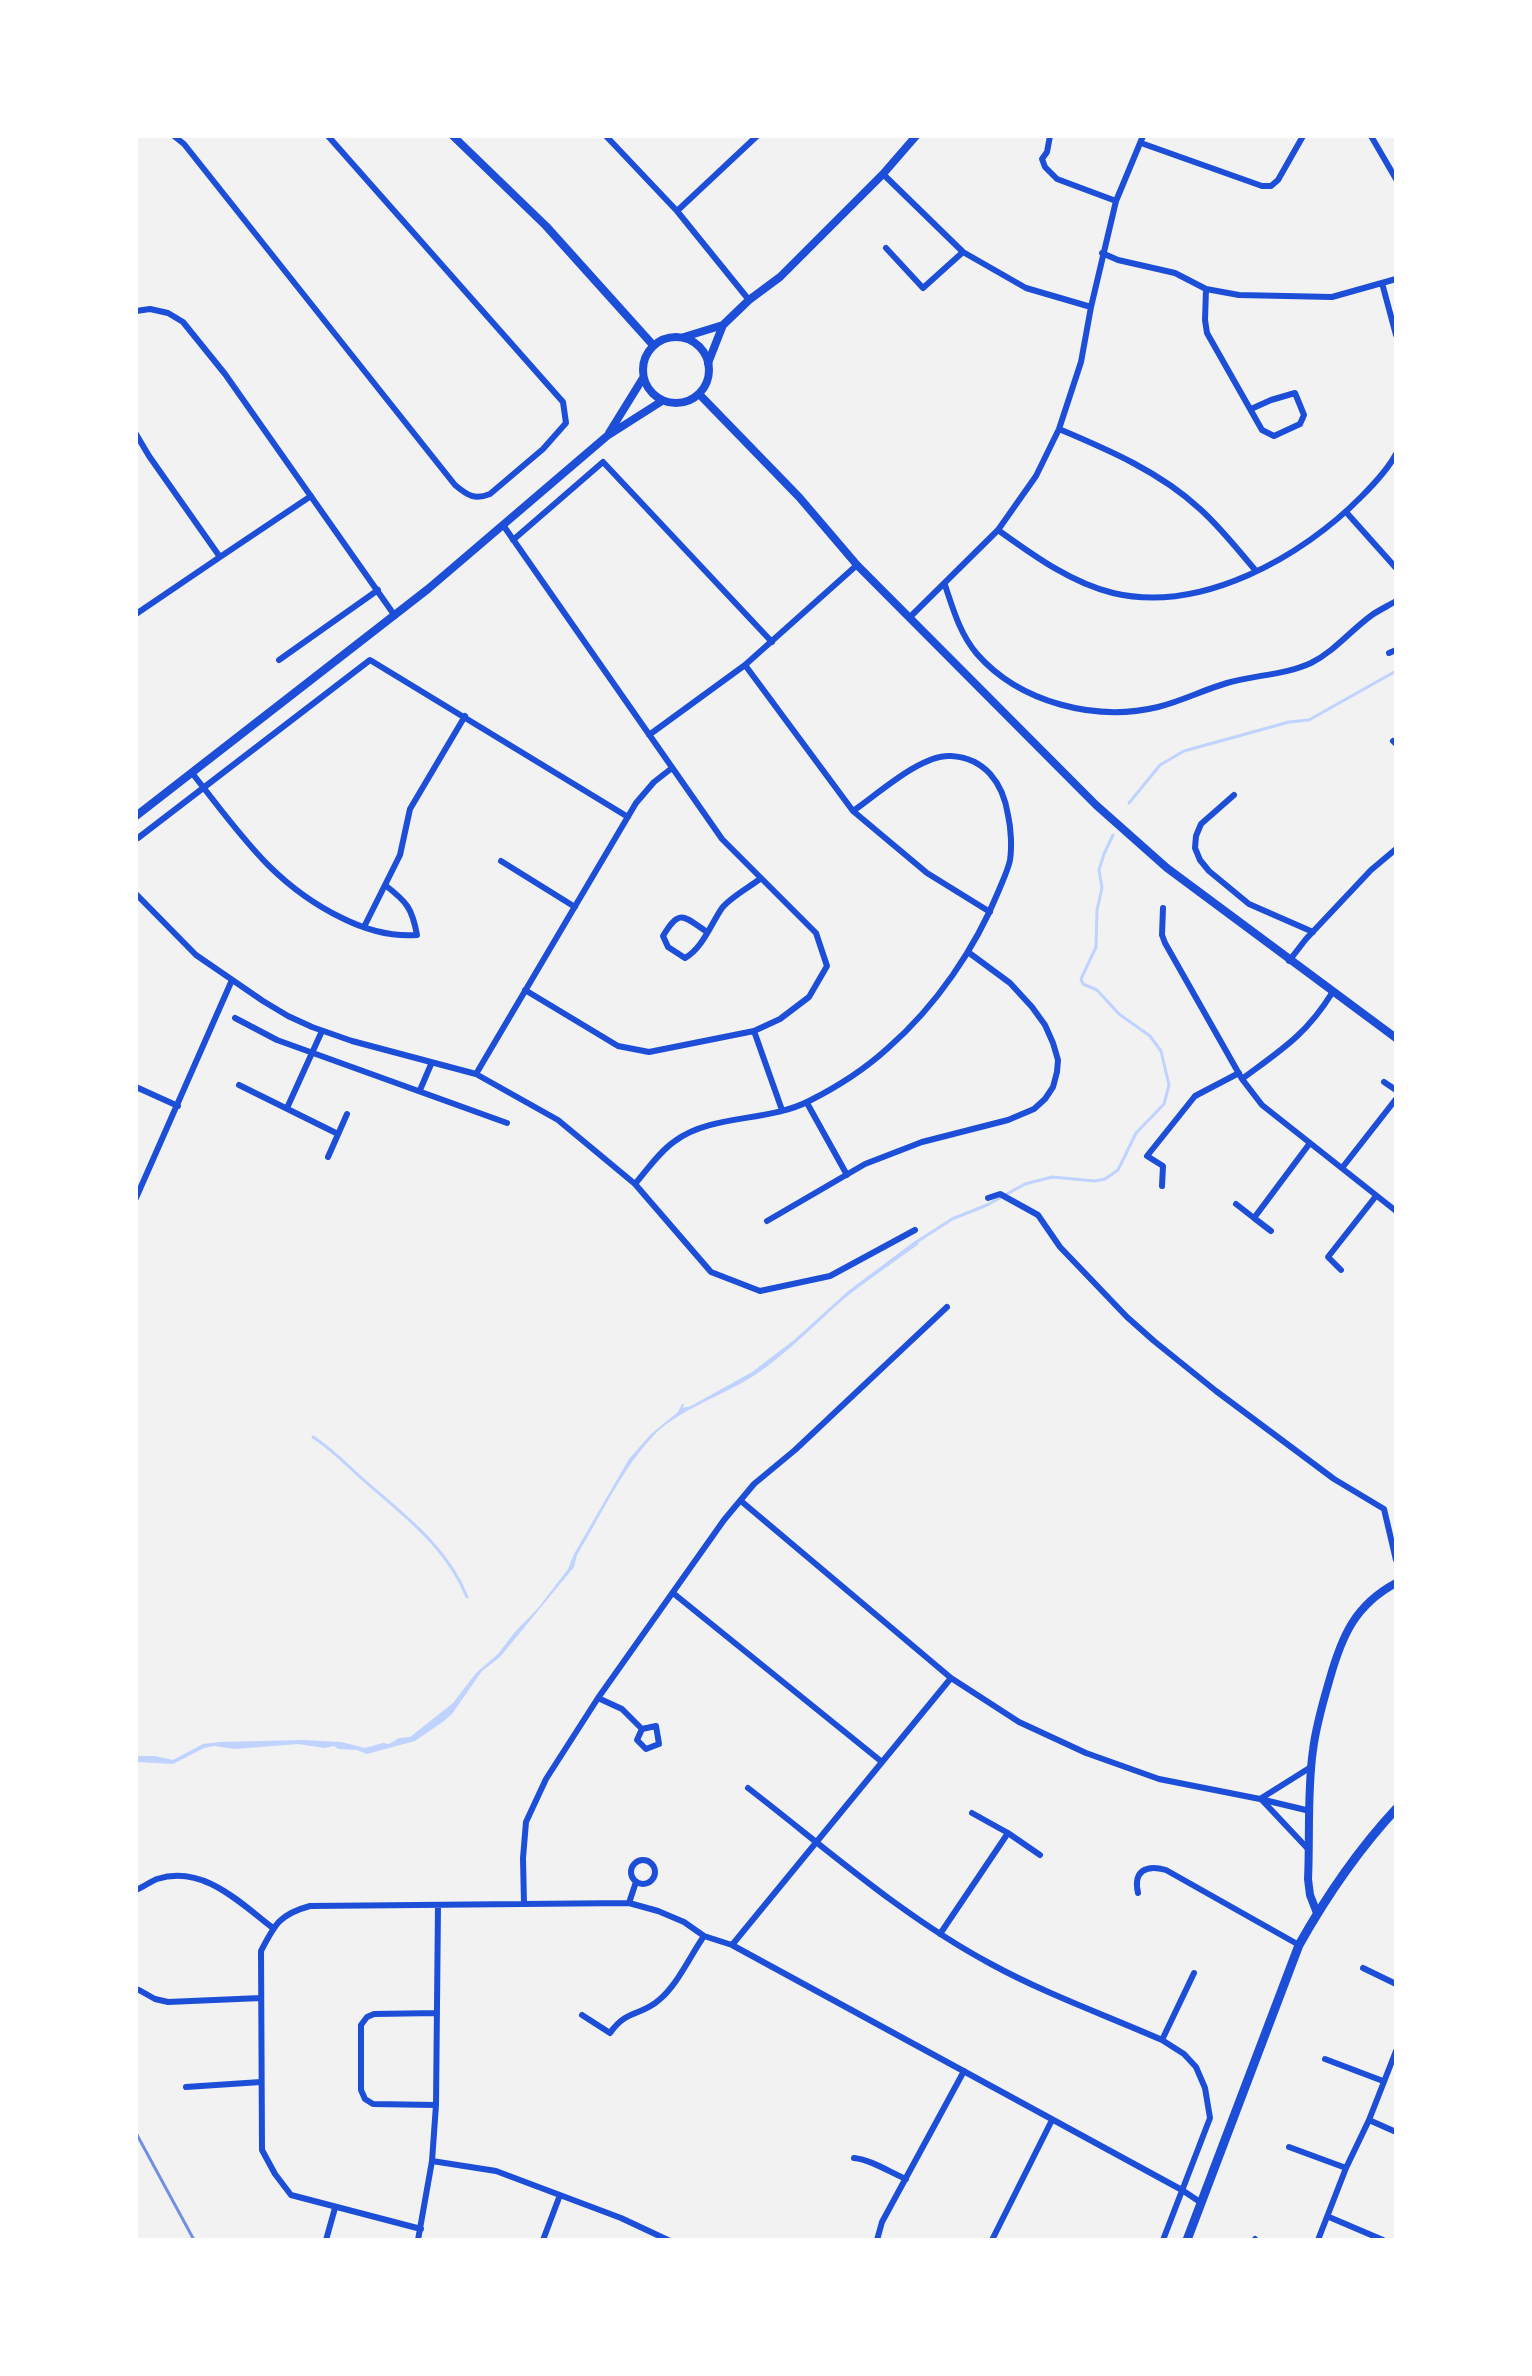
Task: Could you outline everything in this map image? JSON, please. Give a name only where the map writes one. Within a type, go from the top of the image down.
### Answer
[{"type":"main road","points":[[453,136],[546,226],[653,345]]},
{"type":"main road","points":[[674,336],[695,342],[703,351],[708,363],[709,374],[699,394],[689,401],[678,403],[662,401],[652,394],[643,378],[642,366],[645,355],[653,345],[674,336]]},
{"type":"main road","points":[[607,436],[643,378]]},
{"type":"main road","points":[[699,394],[799,497],[857,565],[1096,805],[1167,868],[1395,1038]]},
{"type":"main road","points":[[136,816],[395,616],[607,436],[662,401]]},
{"type":"main road","points":[[1317,1913],[1310,1895],[1309,1850],[1311,1767],[1319,1712],[1339,1646],[1352,1623],[1382,1590],[1395,1583]]},
{"type":"main road","points":[[1187,2240],[1299,1945],[1317,1913],[1374,1833],[1395,1809]]},
{"type":"street","points":[[174,136],[184,144],[455,485],[466,495],[478,499],[490,494],[556,436],[566,423],[563,402],[328,136]]},
{"type":"street","points":[[606,136],[677,211],[749,300]]},
{"type":"street","points":[[677,211],[757,136]]},
{"type":"street","points":[[708,363],[723,325],[749,300],[780,277],[883,174],[916,136]]},
{"type":"street","points":[[1050,136],[1047,152],[1042,159],[1052,175],[1057,179],[1116,201]]},
{"type":"street","points":[[909,618],[945,585],[998,530],[1036,476],[1059,429],[1081,363],[1090,307],[1116,201],[1142,140],[1262,186],[1272,186],[1278,180],[1303,136]]},
{"type":"street","points":[[1371,136],[1395,179]]},
{"type":"street","points":[[883,174],[963,252],[1026,288],[1090,307]]},
{"type":"street","points":[[886,248],[923,288],[963,252]]},
{"type":"street","points":[[1102,253],[1118,260],[1175,273],[1206,289],[1260,296],[1332,297],[1395,279]]},
{"type":"street","points":[[1382,284],[1395,335]]},
{"type":"street","points":[[1206,289],[1205,320],[1208,333],[1262,430],[1274,436],[1300,424],[1304,415],[1294,393],[1251,409]]},
{"type":"street","points":[[136,311],[150,309],[168,313],[183,322],[225,374],[395,616]]},
{"type":"street","points":[[684,337],[723,325]]},
{"type":"street","points":[[1059,429],[1117,453],[1199,507],[1256,571]]},
{"type":"street","points":[[136,434],[220,557]]},
{"type":"street","points":[[998,530],[1040,560],[1090,585],[1113,593],[1158,597],[1194,594],[1256,571],[1310,542],[1346,512],[1384,471],[1395,454]]},
{"type":"street","points":[[513,540],[603,462],[772,642]]},
{"type":"street","points":[[136,614],[311,496]]},
{"type":"street","points":[[1346,512],[1395,567]]},
{"type":"street","points":[[503,525],[722,839],[816,933],[826,966],[809,997],[780,1019],[754,1031],[649,1052],[610,1041],[525,990]]},
{"type":"street","points":[[649,735],[745,665],[857,565]]},
{"type":"street","points":[[945,585],[958,625],[977,654],[999,674],[1013,684],[1049,701],[1094,711],[1156,707],[1236,680],[1298,668],[1323,656],[1371,615],[1395,601]]},
{"type":"street","points":[[279,660],[378,590]]},
{"type":"street","points":[[138,838],[369,660],[465,716],[628,817]]},
{"type":"street","points":[[745,665],[854,811],[927,873],[990,912]]},
{"type":"street","points":[[364,927],[400,855],[410,809],[465,716]]},
{"type":"street","points":[[635,1184],[666,1148],[691,1132],[807,1103],[850,1077],[888,1049],[912,1025],[968,952],[990,912],[1010,858],[1009,816],[1001,789],[990,771],[973,761],[951,756],[935,758],[920,765],[854,811]]},
{"type":"street","points":[[477,1074],[636,803],[654,782],[672,768]]},
{"type":"street","points":[[192,773],[260,859],[313,904],[364,927],[392,935],[417,935],[412,912],[403,899],[385,885]]},
{"type":"street","points":[[1234,795],[1201,824],[1196,836],[1195,848],[1200,860],[1209,871],[1249,904],[1313,932]]},
{"type":"street","points":[[1289,961],[1371,870],[1395,849]]},
{"type":"street","points":[[501,861],[575,907]]},
{"type":"street","points":[[707,932],[684,917],[678,917],[673,919],[663,936],[668,947],[685,958],[692,955],[724,906],[760,879]]},
{"type":"street","points":[[136,894],[196,955],[271,1006],[322,1031],[477,1074],[558,1120],[635,1184],[711,1272],[760,1291],[830,1276],[915,1230]]},
{"type":"street","points":[[1163,908],[1162,935],[1165,943],[1240,1076],[1262,1105],[1395,1211]]},
{"type":"street","points":[[767,1221],[865,1164],[913,1146],[1015,1117],[1034,1108],[1045,1099],[1053,1087],[1058,1072],[1058,1060],[1044,1025],[1032,1007],[1010,983],[968,952]]},
{"type":"street","points":[[136,1198],[232,980]]},
{"type":"street","points":[[1162,1186],[1163,1166],[1147,1156],[1195,1096],[1240,1076],[1296,1040],[1317,1017],[1332,993]]},
{"type":"street","points":[[235,1018],[277,1040],[507,1123]]},
{"type":"street","points":[[287,1108],[322,1031]]},
{"type":"street","points":[[754,1031],[782,1110]]},
{"type":"street","points":[[420,1090],[432,1062]]},
{"type":"street","points":[[1384,1082],[1395,1090]]},
{"type":"street","points":[[239,1085],[338,1134]]},
{"type":"street","points":[[136,1087],[178,1106]]},
{"type":"street","points":[[1342,1168],[1395,1098]]},
{"type":"street","points":[[807,1103],[846,1175]]},
{"type":"street","points":[[328,1157],[347,1114]]},
{"type":"street","points":[[1254,1218],[1310,1143]]},
{"type":"street","points":[[988,1198],[1000,1194],[1038,1215],[1060,1247],[1127,1317],[1154,1341],[1216,1391],[1334,1479],[1384,1509],[1395,1560]]},
{"type":"street","points":[[1341,1270],[1328,1257],[1376,1196]]},
{"type":"street","points":[[1236,1204],[1271,1231]]},
{"type":"street","points":[[524,1904],[523,1858],[526,1822],[546,1779],[598,1698],[724,1520],[754,1484],[795,1450],[947,1307]]},
{"type":"street","points":[[741,1501],[951,1678],[1019,1722],[1086,1753],[1159,1779],[1260,1798],[1310,1811]]},
{"type":"street","points":[[674,1593],[882,1762]]},
{"type":"street","points":[[732,1945],[951,1678]]},
{"type":"street","points":[[598,1698],[622,1709],[642,1729]]},
{"type":"street","points":[[1260,1798],[1311,1767]]},
{"type":"street","points":[[748,1788],[874,1888],[940,1934],[1001,1969],[1162,2040],[1184,2054],[1196,2067],[1205,2088],[1210,2118],[1163,2240]]},
{"type":"street","points":[[1260,1798],[1309,1850]]},
{"type":"street","points":[[972,1813],[1008,1833],[1040,1855]]},
{"type":"street","points":[[940,1934],[1008,1833]]},
{"type":"street","points":[[640,1860],[649,1861],[655,1869],[653,1878],[646,1884],[636,1882],[631,1874],[632,1865],[640,1860]]},
{"type":"street","points":[[1138,1893],[1137,1876],[1146,1869],[1155,1867],[1166,1870],[1299,1945]]},
{"type":"street","points":[[136,1890],[157,1880],[182,1875],[205,1881],[222,1889],[273,1928]]},
{"type":"street","points":[[629,1903],[636,1882]]},
{"type":"street","points":[[421,2229],[291,2195],[275,2174],[262,2150],[261,1951],[273,1928],[291,1911],[310,1906],[629,1903],[658,1911],[684,1922],[704,1936],[732,1945],[1182,2190],[1200,2202]]},
{"type":"street","points":[[418,2240],[432,2161],[436,2105],[438,1906]]},
{"type":"street","points":[[582,2015],[610,2033],[618,2021],[651,2006],[666,1993],[704,1936]]},
{"type":"street","points":[[1363,1968],[1395,1984]]},
{"type":"street","points":[[1162,2040],[1194,1973]]},
{"type":"street","points":[[139,1990],[155,1999],[168,2002],[261,1998]]},
{"type":"street","points":[[436,2105],[373,2104],[365,2099],[361,2090],[361,2025],[367,2017],[374,2014],[437,2013]]},
{"type":"street","points":[[1318,2240],[1329,2217],[1346,2168],[1369,2120],[1395,2051]]},
{"type":"street","points":[[1325,2059],[1383,2081]]},
{"type":"street","points":[[877,2240],[882,2222],[964,2071]]},
{"type":"street","points":[[186,2087],[261,2082]]},
{"type":"street","points":[[992,2240],[1052,2120]]},
{"type":"street","points":[[1369,2120],[1395,2132]]},
{"type":"street","points":[[1289,2147],[1346,2168]]},
{"type":"street","points":[[854,2158],[866,2159],[906,2179]]},
{"type":"street","points":[[432,2161],[496,2171],[621,2218],[668,2240]]},
{"type":"street","points":[[543,2240],[560,2194]]},
{"type":"street","points":[[326,2240],[335,2208]]},
{"type":"street","points":[[1329,2217],[1383,2240]]},
{"type":"water","points":[[915,1241],[919,1244],[845,1298],[790,1348],[755,1375],[677,1417],[656,1433],[623,1476],[577,1555],[574,1567],[500,1657],[482,1671],[452,1714],[415,1741],[367,1754],[357,1750],[338,1749],[334,1746],[325,1748],[298,1744],[235,1749],[214,1746],[204,1748],[173,1764],[137,1762],[137,1756],[155,1756],[173,1760],[203,1744],[219,1742],[304,1740],[341,1742],[365,1748],[383,1743],[389,1744],[399,1738],[410,1737],[453,1703],[476,1673],[498,1654],[539,1607],[568,1569],[574,1554],[629,1459],[651,1434],[678,1412],[682,1404],[684,1404],[683,1408],[691,1406],[752,1372],[794,1340],[848,1291]]},
{"type":"waterway","points":[[1129,803],[1160,765],[1184,751],[1289,722],[1309,720],[1396,671]]},
{"type":"waterway","points":[[915,1243],[952,1219],[987,1205],[1025,1184],[1052,1177],[1095,1181],[1105,1179],[1118,1170],[1136,1133],[1164,1104],[1169,1085],[1161,1051],[1150,1036],[1119,1014],[1097,990],[1083,984],[1081,979],[1096,947],[1097,910],[1102,888],[1099,870],[1113,835]]},
{"type":"waterway","points":[[313,1437],[420,1530],[447,1561],[467,1597]]},
{"type":"railway","points":[[136,2133],[194,2240]]}]
